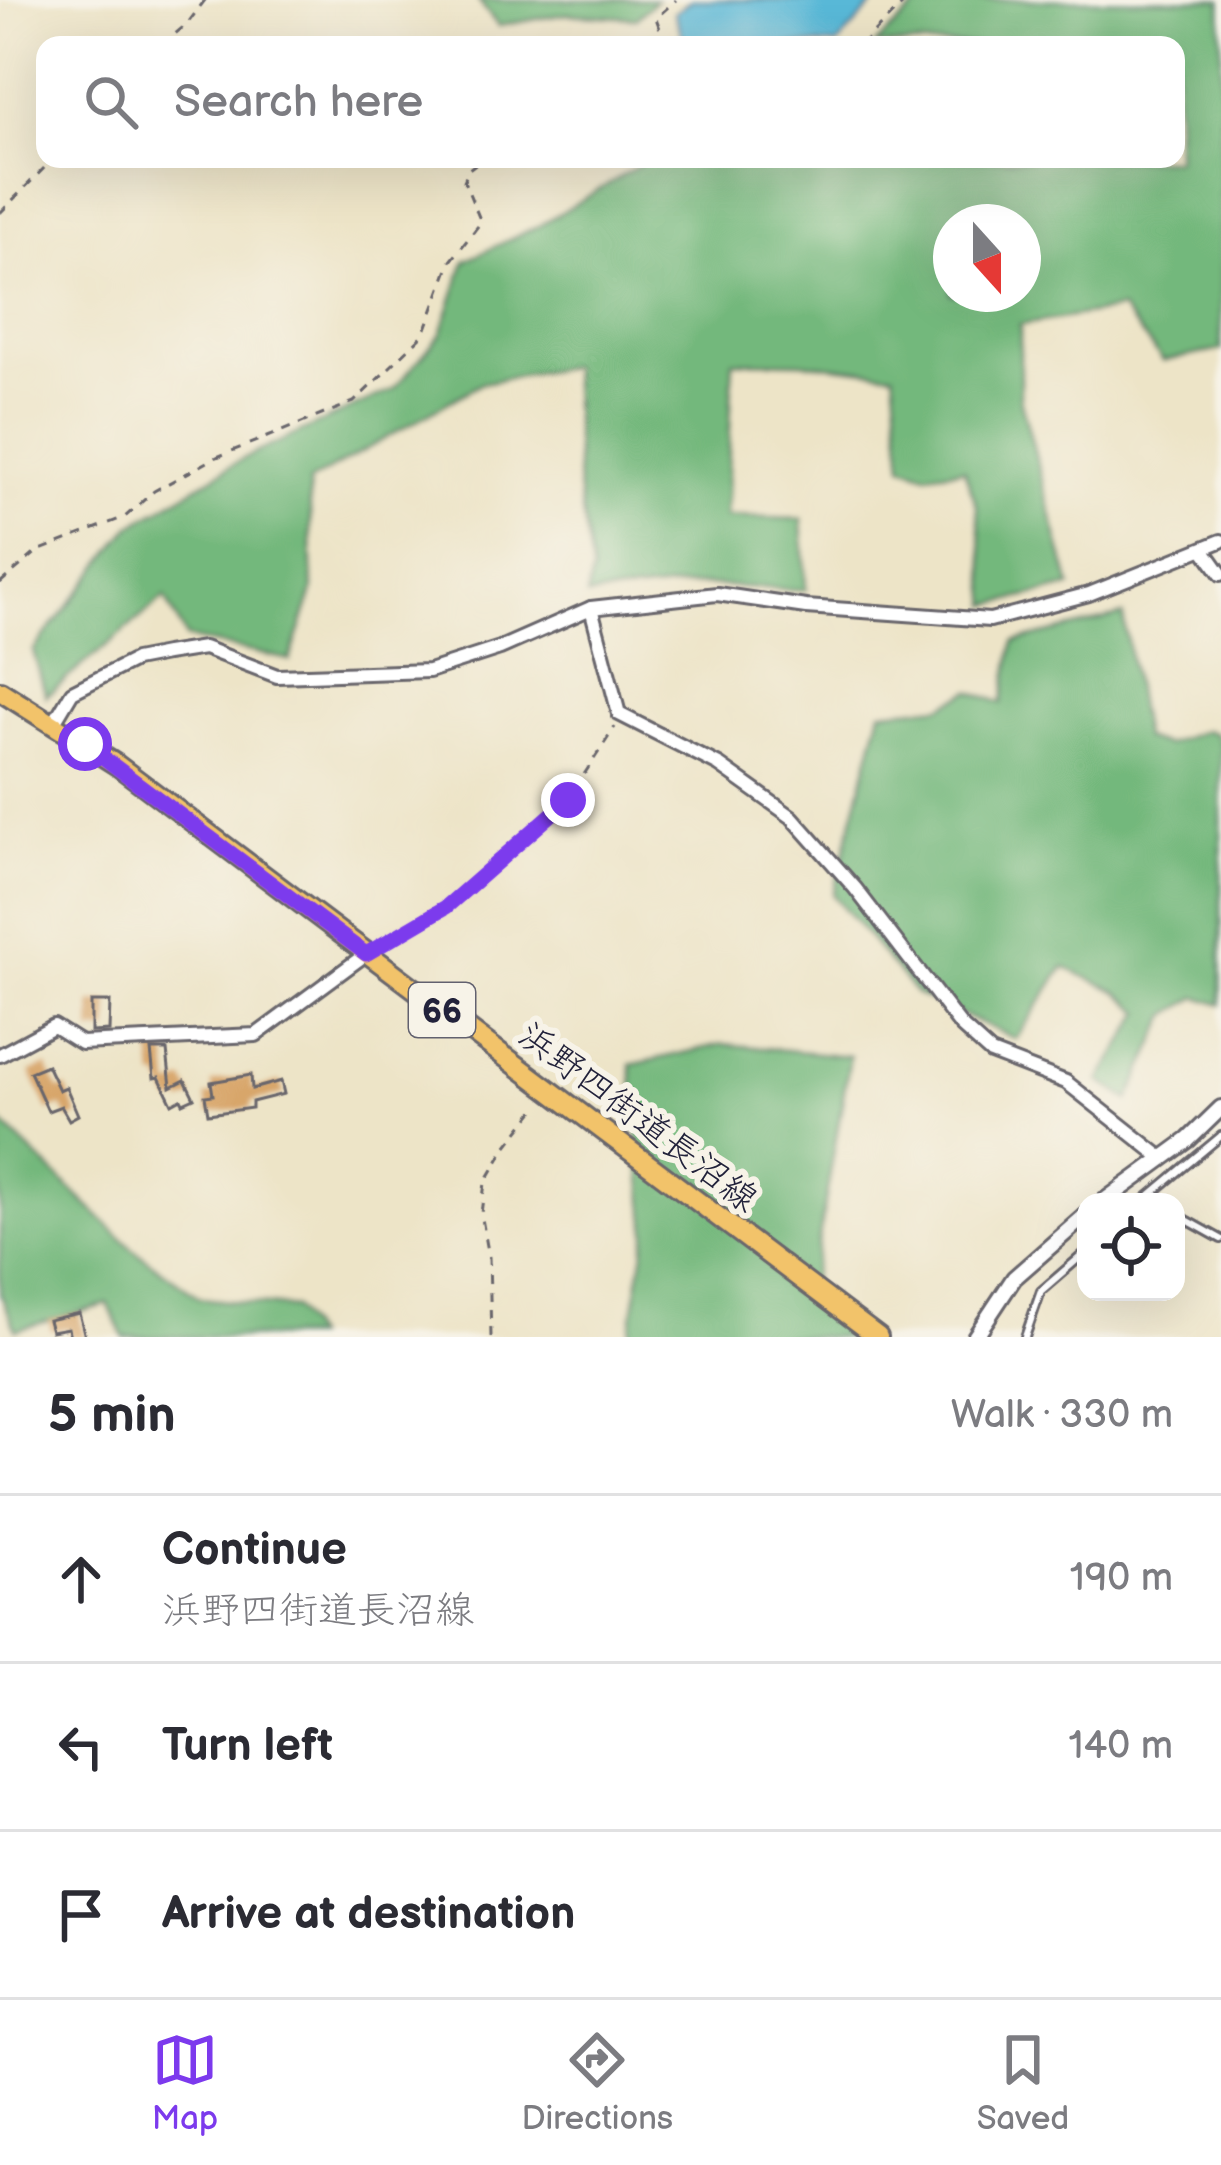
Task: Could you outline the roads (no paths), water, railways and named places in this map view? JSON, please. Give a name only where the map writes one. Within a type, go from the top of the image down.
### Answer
[{"type":"main road","name":"浜野四街道長沼線","points":[[3,698],[117,765],[878,1337]]},
{"type":"street","points":[[53,724],[72,692],[135,660],[204,648],[277,676],[429,671],[500,648],[591,608],[717,594],[806,607],[990,620],[1089,594],[1221,542]]},
{"type":"street","points":[[1204,550],[1221,574]]},
{"type":"street","points":[[591,608],[619,714],[719,765],[792,817],[855,888],[961,1026],[991,1053],[1066,1082],[1161,1157]]},
{"type":"street","points":[[0,1055],[54,1026],[81,1043],[256,1035],[366,954]]},
{"type":"street","points":[[1115,1193],[1188,1140],[1221,1108]]},
{"type":"street","points":[[975,1337],[1014,1278],[1077,1223]]},
{"type":"lane","points":[[1156,1193],[1221,1136]]},
{"type":"lane","points":[[1185,1219],[1221,1239]]},
{"type":"lane","points":[[1025,1337],[1041,1291],[1077,1260]]},
{"type":"water","points":[[691,0],[878,0],[845,36],[683,36],[674,13]]}]
